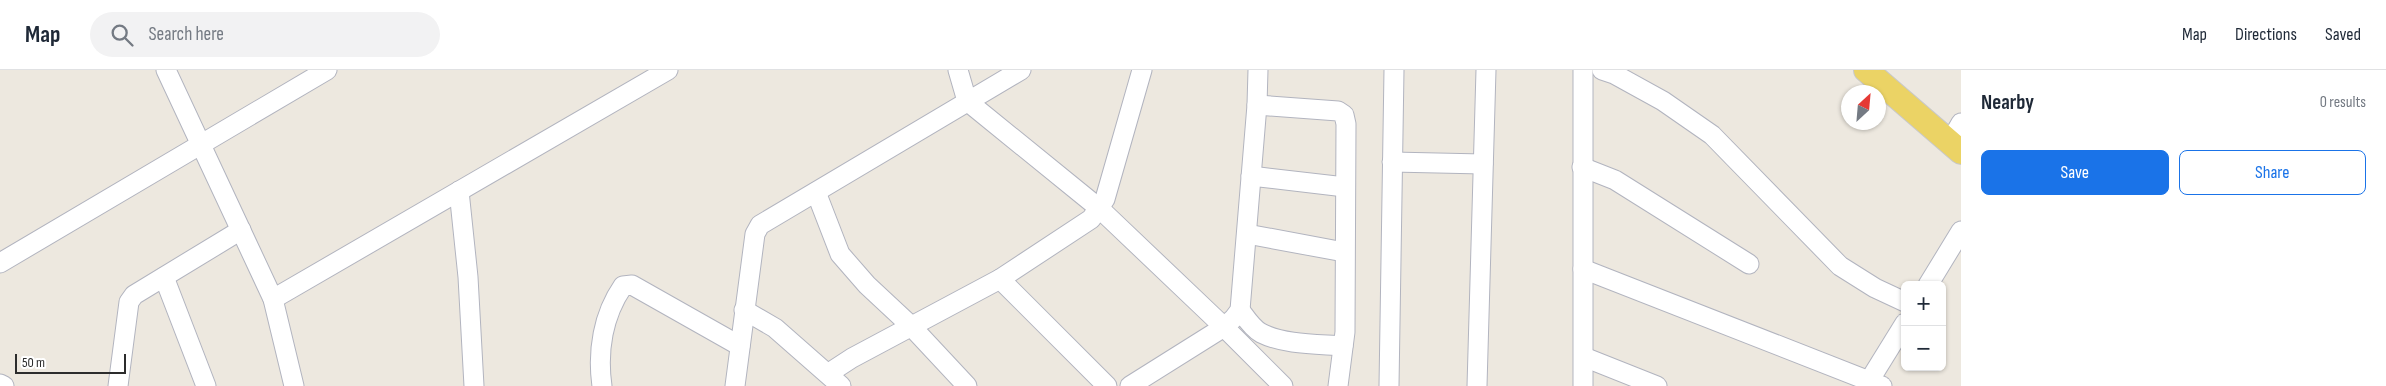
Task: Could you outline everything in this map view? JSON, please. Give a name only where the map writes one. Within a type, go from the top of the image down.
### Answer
[{"type":"main road","points":[[1866,70],[1957,139]]},
{"type":"street","points":[[166,70],[272,299],[294,386]]},
{"type":"street","points":[[0,263],[327,70]]},
{"type":"street","points":[[958,70],[967,101],[1100,209],[1283,386]]},
{"type":"street","points":[[735,386],[755,234],[760,225],[1021,70]]},
{"type":"street","points":[[745,304],[835,377],[852,358],[1000,279],[1091,219],[1100,209],[1113,177],[1142,70]]},
{"type":"street","points":[[1130,386],[1224,327],[1240,310],[1252,176],[1258,70]]},
{"type":"street","points":[[1389,386],[1394,70]]},
{"type":"street","points":[[1477,386],[1486,70]]},
{"type":"street","points":[[1583,70],[1583,386]]},
{"type":"street","points":[[1602,70],[1614,74],[1663,102],[1712,136],[1840,266],[1875,288],[1901,300]]},
{"type":"street","points":[[272,299],[665,71]]},
{"type":"street","points":[[1257,106],[1338,112],[1344,115],[1343,346],[1338,386]]},
{"type":"street","points":[[1392,162],[1483,164]]},
{"type":"street","points":[[1582,166],[1615,180],[1749,264]]},
{"type":"street","points":[[1252,176],[1345,188]]},
{"type":"street","points":[[459,191],[468,278],[474,386]]},
{"type":"street","points":[[816,192],[840,254],[867,285],[911,326],[967,386]]},
{"type":"street","points":[[118,386],[129,302],[134,295],[241,230]]},
{"type":"street","points":[[1930,281],[1961,231]]},
{"type":"street","points":[[1247,234],[1344,252]]},
{"type":"street","points":[[1583,269],[1872,384],[1903,326]]},
{"type":"street","points":[[164,277],[206,386]]},
{"type":"street","points":[[1000,279],[1107,386]]},
{"type":"street","points":[[602,386],[601,339],[616,296],[623,286],[632,286],[638,289],[740,346]]},
{"type":"street","points":[[1240,310],[1261,333],[1277,339],[1343,346]]},
{"type":"street","points":[[1584,357],[1657,386]]},
{"type":"street","points":[[0,384],[4,386]]}]
